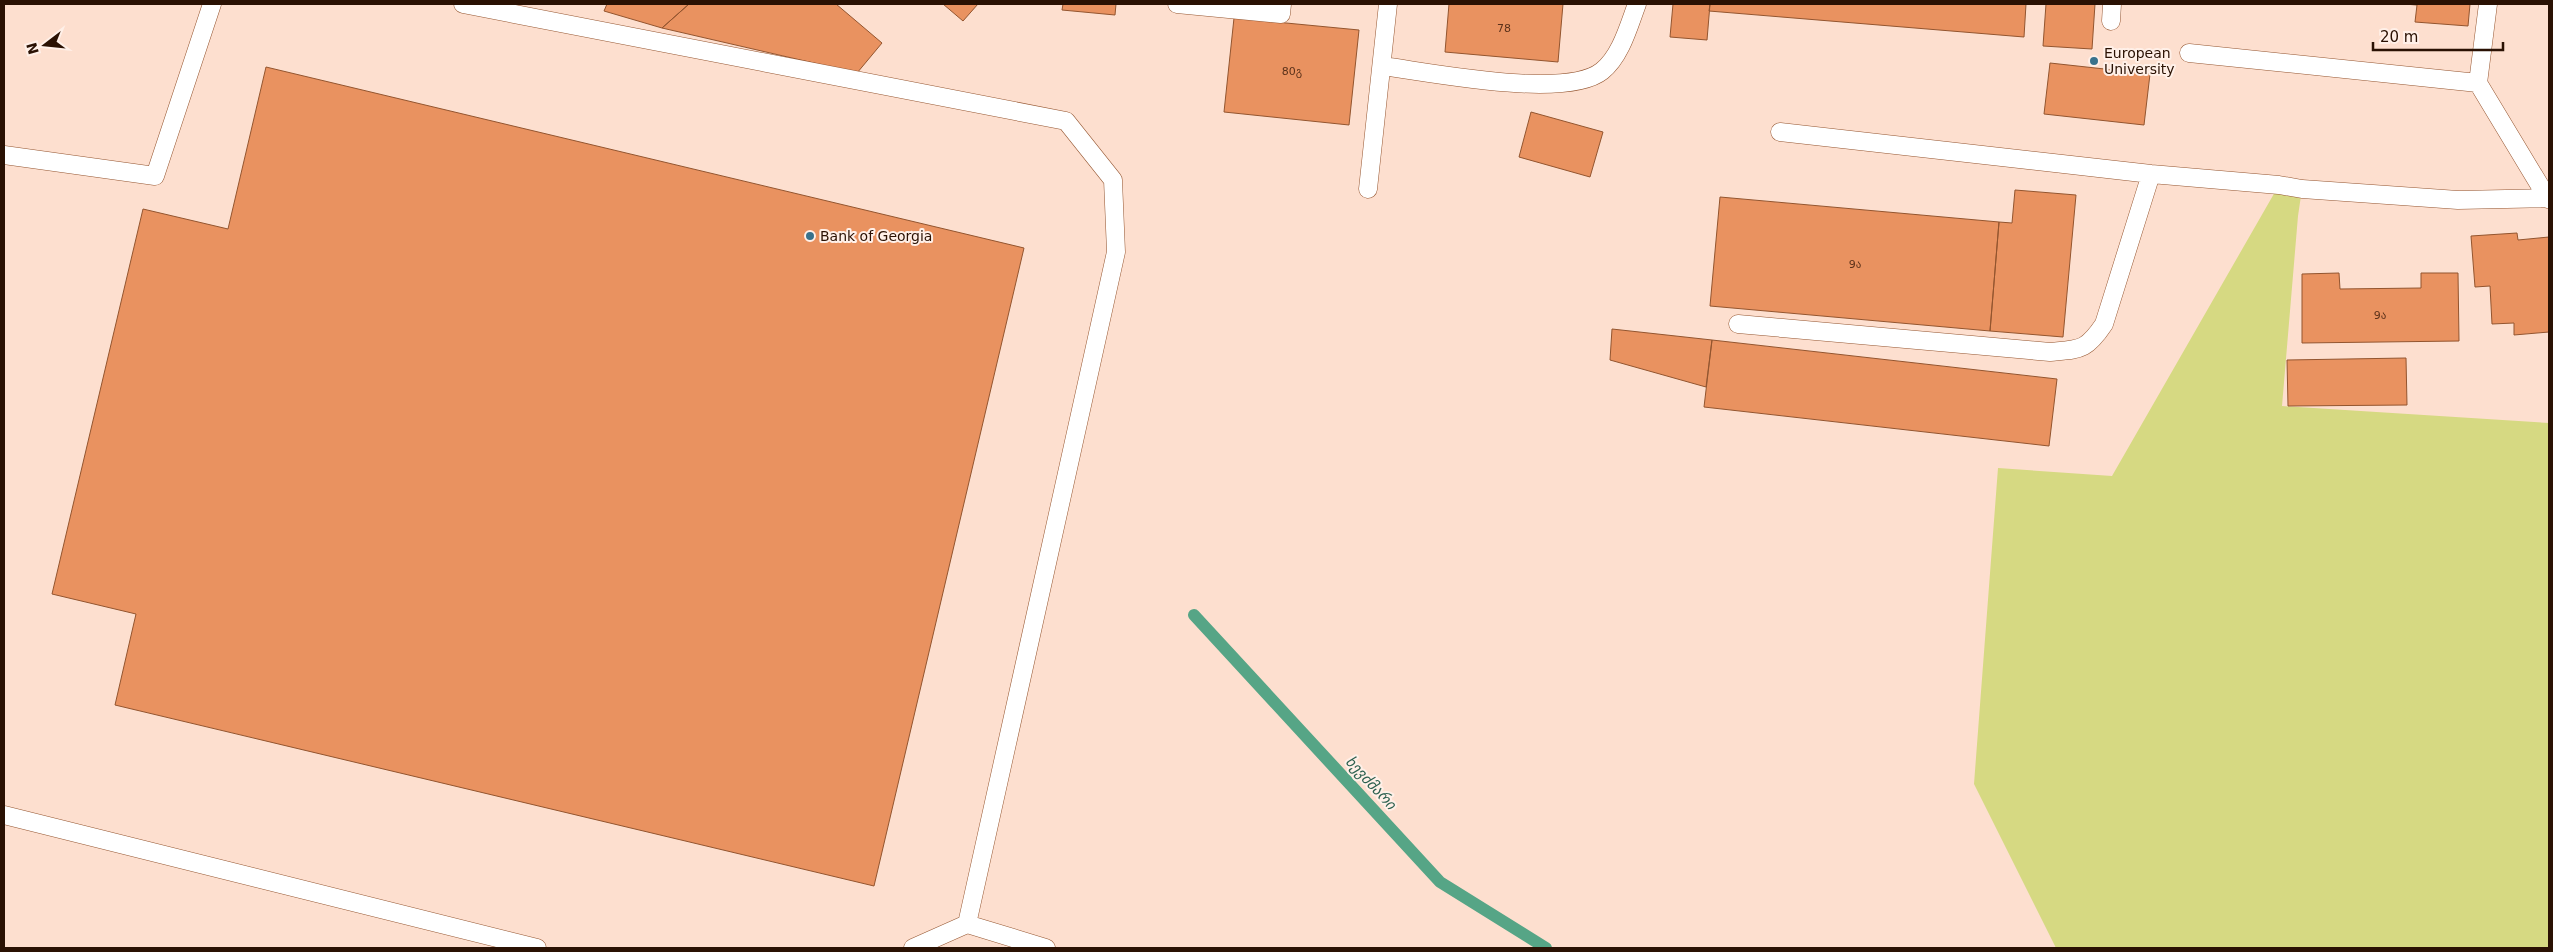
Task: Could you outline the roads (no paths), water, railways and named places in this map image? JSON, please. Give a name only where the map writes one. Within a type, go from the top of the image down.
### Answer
[{"type":"lane","points":[[4,155],[155,176],[212,4]]},
{"type":"lane","points":[[463,4],[1066,121],[1113,180],[1116,252],[967,924]]},
{"type":"lane","points":[[1177,4],[1281,14],[1282,4]]},
{"type":"lane","points":[[1368,189],[1388,4]]},
{"type":"lane","points":[[1382,66],[1503,83],[1578,82],[1602,71],[1617,52],[1636,4]]},
{"type":"lane","points":[[2488,4],[2478,83],[2549,198]]},
{"type":"lane","points":[[2189,53],[2478,83]]},
{"type":"lane","points":[[1780,132],[2302,189],[2458,200],[2549,198]]},
{"type":"lane","points":[[1738,324],[2050,352],[2078,349],[2093,341],[2104,324],[2151,174]]},
{"type":"lane","points":[[4,815],[537,948]]},
{"type":"lane","points":[[913,948],[967,924],[1046,948]]},
{"type":"waterway","name":"ხევძმარი","points":[[1194,615],[1440,882],[1546,948]]},
{"type":"place","name":"European University","points":[[2094,61]]},
{"type":"place","name":"Bank of Georgia","points":[[810,236]]}]
